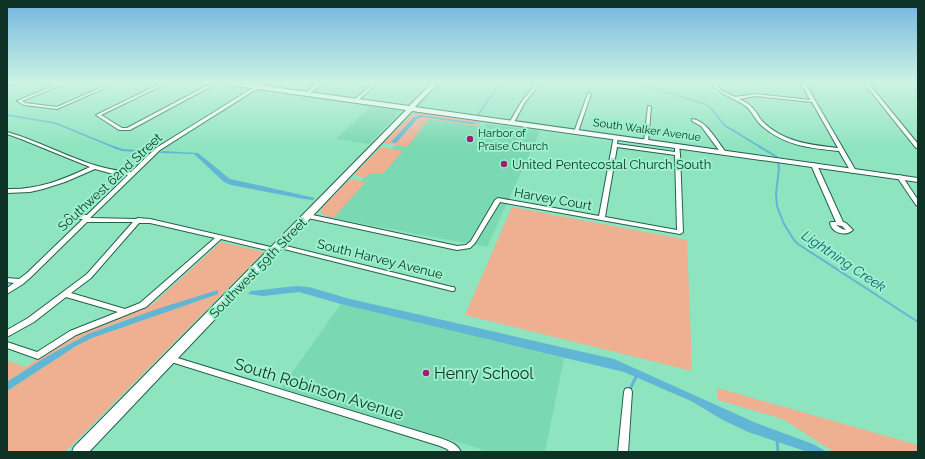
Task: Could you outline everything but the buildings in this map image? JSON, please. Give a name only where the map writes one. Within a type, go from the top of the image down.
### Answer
[{"type":"main road","name":"South Walker Avenue","points":[[379,104],[918,180]]},
{"type":"main road","name":"Southwest 59th Street","points":[[80,452],[414,104]]},
{"type":"street","points":[[30,104],[56,108],[64,104]]},
{"type":"street","points":[[120,104],[98,115],[121,129],[128,129],[174,104]]},
{"type":"street","name":"Southwest 62nd Street","points":[[7,292],[21,282],[164,145],[230,104]]},
{"type":"street","points":[[511,122],[522,104]]},
{"type":"street","points":[[576,132],[585,104]]},
{"type":"street","points":[[745,104],[752,109],[761,123],[785,141],[841,150]]},
{"type":"street","points":[[814,104],[853,171]]},
{"type":"street","points":[[883,104],[918,147]]},
{"type":"street","points":[[646,142],[649,107]]},
{"type":"street","points":[[694,120],[703,125],[723,152]]},
{"type":"street","points":[[7,133],[35,142],[95,167],[115,173],[133,174]]},
{"type":"street","points":[[602,218],[616,137]]},
{"type":"street","points":[[615,145],[678,154],[677,146]]},
{"type":"street","name":"Harvey Court","points":[[308,216],[463,248],[473,242],[498,200],[680,232],[678,154]]},
{"type":"street","points":[[814,165],[840,223]]},
{"type":"street","points":[[7,191],[19,192],[41,188],[95,167]]},
{"type":"street","points":[[900,177],[918,204]]},
{"type":"street","name":"South Harvey Avenue","points":[[68,216],[150,221],[277,248],[452,289]]},
{"type":"street","points":[[7,334],[31,320],[89,276],[138,220]]},
{"type":"street","points":[[7,345],[38,356],[73,333],[143,305],[220,237]]},
{"type":"street","points":[[7,280],[21,282]]},
{"type":"street","points":[[65,294],[126,312]]},
{"type":"street","name":"South Robinson Avenue","points":[[171,359],[440,442],[450,446],[456,452]]},
{"type":"street","points":[[623,452],[628,392]]},
{"type":"shaded area","points":[[371,106],[397,110],[400,112],[369,144],[336,139]]},
{"type":"shaded area","points":[[416,113],[478,120],[480,122],[475,126],[429,119],[407,147],[383,143],[411,115]]},
{"type":"shaded area","points":[[423,117],[485,127],[487,124],[540,131],[487,247],[326,217]]},
{"type":"shaded area","points":[[381,147],[403,151],[383,174],[371,173],[365,178],[355,175],[355,173]]},
{"type":"shaded area","points":[[355,179],[365,183],[336,215],[333,218],[321,214],[321,209],[346,183]]},
{"type":"shaded area","points":[[512,207],[687,240],[692,371],[465,315]]},
{"type":"shaded area","points":[[221,242],[264,252],[65,452],[7,452],[7,391],[76,346],[92,338],[217,294],[136,317],[104,328],[57,350],[7,382],[7,360],[25,367],[73,336],[153,304]]},
{"type":"shaded area","name":"Henry School","points":[[341,304],[471,334],[564,358],[545,452],[480,452],[481,449],[281,388]]},
{"type":"shaded area","points":[[717,388],[918,445],[918,452],[834,452],[783,419],[718,400]]},
{"type":"water","points":[[420,115],[478,122],[471,124],[423,117],[418,118],[396,143],[391,142],[413,118]]},
{"type":"water","points":[[162,151],[198,153],[230,179],[315,198],[313,200],[304,199],[231,185],[224,182],[194,154],[160,153]]},
{"type":"water","points":[[296,286],[309,287],[350,299],[614,359],[756,423],[813,444],[827,452],[808,452],[748,432],[723,420],[691,401],[624,372],[341,304],[299,292],[263,296],[248,294],[251,291]]},
{"type":"water","points":[[218,290],[218,294],[92,338],[76,346],[7,391],[7,382],[44,358],[88,334],[157,309]]},
{"type":"waterway","points":[[478,115],[485,104]]},
{"type":"waterway","name":"Lightning Creek","points":[[706,104],[711,108],[724,125],[762,148]]},
{"type":"waterway","points":[[7,115],[55,123],[116,148]]},
{"type":"waterway","points":[[114,147],[122,150],[152,152]]},
{"type":"waterway","name":"Lightning Creek","points":[[760,147],[777,157],[779,168],[776,194],[777,206],[784,224],[794,240],[918,322]]},
{"type":"waterway","points":[[629,391],[637,375]]},
{"type":"waterway","points":[[777,439],[778,452]]},
{"type":"place","name":"Harbor of Praise Church","points":[[470,139]]},
{"type":"place","name":"United Pentecostal Church South","points":[[504,164]]},
{"type":"place","name":"Henry School","points":[[426,373]]}]
